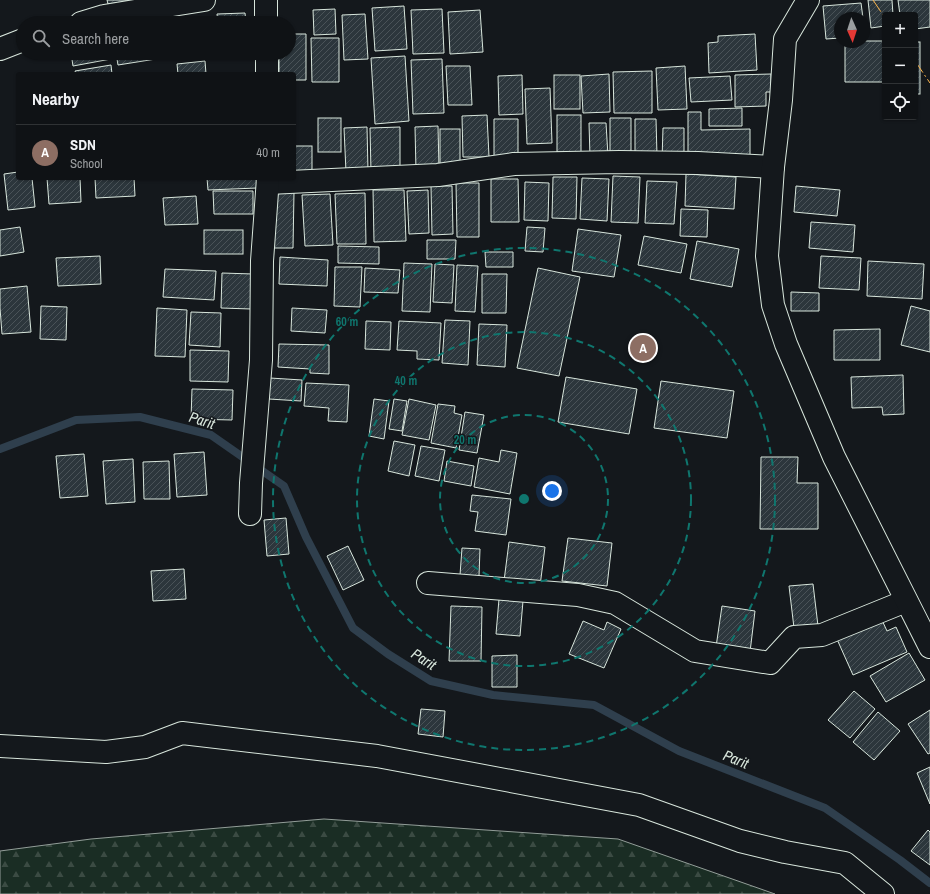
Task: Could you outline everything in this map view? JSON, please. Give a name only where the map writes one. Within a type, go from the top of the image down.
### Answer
[{"type":"street","points":[[104,16],[204,0]]},
{"type":"street","points":[[266,0],[266,16]]},
{"type":"street","points":[[808,0],[785,39],[781,100],[773,167],[767,256],[773,305],[786,344],[834,456],[930,647]]},
{"type":"street","points":[[0,49],[16,43]]},
{"type":"street","points":[[266,60],[267,72]]},
{"type":"street","points":[[296,179],[438,175],[514,164],[619,162],[698,163],[773,167]]},
{"type":"street","points":[[250,514],[260,360],[262,261],[268,180]]},
{"type":"street","points":[[428,583],[578,595],[615,603],[695,651],[770,662],[794,637],[822,635],[906,601]]},
{"type":"street","points":[[0,746],[106,752],[145,747],[182,733],[377,756],[639,805],[740,841],[785,852],[845,863],[883,894]]},
{"type":"green space","points":[[324,819],[618,839],[775,894],[0,894],[0,851],[91,839]]},
{"type":"building","points":[[107,0],[137,0],[108,4]]},
{"type":"building","points":[[868,0],[892,0],[893,12],[882,12],[882,26],[871,28]]},
{"type":"building","points":[[898,0],[930,0],[930,27],[918,29],[918,12],[900,12]]},
{"type":"building","points":[[861,3],[862,12],[834,12],[834,38],[826,39],[823,6]]},
{"type":"building","points":[[404,6],[407,49],[375,51],[372,8]]},
{"type":"building","points":[[335,9],[336,34],[314,35],[313,10]]},
{"type":"building","points":[[442,9],[444,53],[413,54],[411,10]]},
{"type":"building","points":[[480,10],[483,52],[450,54],[448,12]]},
{"type":"building","points":[[245,13],[245,16],[217,16],[217,14]]},
{"type":"building","points":[[365,14],[368,59],[344,60],[342,15]]},
{"type":"building","points":[[296,34],[306,34],[306,80],[296,80],[296,72],[279,72],[279,60],[296,60]]},
{"type":"building","points":[[755,34],[757,70],[709,73],[708,43],[718,42],[718,36]]},
{"type":"building","points":[[311,38],[339,38],[339,82],[312,82]]},
{"type":"building","points":[[870,41],[882,41],[882,82],[845,82],[845,48],[870,48]]},
{"type":"building","points":[[918,42],[920,42],[920,94],[918,94]]},
{"type":"building","points":[[405,56],[409,121],[375,124],[371,58]]},
{"type":"building","points":[[442,59],[444,113],[413,114],[411,60]]},
{"type":"building","points":[[72,60],[106,60],[73,66]]},
{"type":"building","points":[[117,60],[150,60],[118,65]]},
{"type":"building","points":[[205,61],[206,72],[178,72],[177,64]]},
{"type":"building","points":[[111,65],[112,72],[75,72]]},
{"type":"building","points":[[446,66],[470,66],[472,105],[448,105]]},
{"type":"building","points":[[685,66],[687,109],[658,110],[656,68]]},
{"type":"building","points":[[652,71],[652,113],[614,113],[613,72]]},
{"type":"building","points":[[609,74],[610,112],[583,113],[581,76]]},
{"type":"building","points":[[771,74],[771,92],[766,92],[766,106],[735,107],[735,75]]},
{"type":"building","points":[[522,75],[523,114],[499,115],[498,76]]},
{"type":"building","points":[[554,75],[580,75],[580,109],[554,109]]},
{"type":"building","points":[[730,76],[732,100],[691,102],[689,78]]},
{"type":"building","points":[[550,88],[552,143],[527,144],[525,89]]},
{"type":"building","points":[[742,108],[742,126],[709,126],[709,109]]},
{"type":"building","points":[[688,112],[701,112],[701,130],[750,129],[750,157],[688,157]]},
{"type":"building","points":[[487,115],[489,157],[463,157],[462,116]]},
{"type":"building","points":[[557,115],[581,115],[581,152],[557,152]]},
{"type":"building","points":[[318,118],[341,118],[341,152],[318,152]]},
{"type":"building","points":[[610,118],[631,118],[631,156],[610,155]]},
{"type":"building","points":[[494,119],[518,119],[518,155],[494,156]]},
{"type":"building","points":[[635,119],[656,119],[657,156],[635,156]]},
{"type":"building","points":[[589,123],[606,123],[608,156],[590,157]]},
{"type":"building","points":[[438,126],[439,169],[416,171],[415,127]]},
{"type":"building","points":[[367,127],[368,171],[346,172],[344,128]]},
{"type":"building","points":[[400,127],[400,172],[371,172],[370,128]]},
{"type":"building","points":[[663,128],[684,128],[684,160],[662,160]]},
{"type":"building","points":[[440,129],[460,129],[460,167],[440,167]]},
{"type":"building","points":[[296,146],[312,146],[312,171],[296,171]]},
{"type":"building","points":[[16,172],[16,180],[32,180],[35,207],[8,210],[4,174]]},
{"type":"building","points":[[686,174],[736,177],[734,209],[685,206]]},
{"type":"building","points":[[613,176],[640,177],[638,223],[611,222]]},
{"type":"building","points":[[553,177],[577,177],[576,219],[552,218]]},
{"type":"building","points":[[582,178],[609,179],[607,221],[580,219]]},
{"type":"building","points":[[491,179],[518,179],[519,222],[491,222]]},
{"type":"building","points":[[47,180],[80,180],[81,202],[49,204]]},
{"type":"building","points":[[95,180],[134,180],[135,196],[96,198]]},
{"type":"building","points":[[207,180],[256,180],[257,188],[208,190]]},
{"type":"building","points":[[647,181],[677,182],[674,224],[645,223]]},
{"type":"building","points":[[525,182],[549,183],[548,221],[524,220]]},
{"type":"building","points":[[456,183],[479,183],[479,237],[457,237]]},
{"type":"building","points":[[431,186],[452,186],[453,234],[432,235]]},
{"type":"building","points":[[796,186],[840,190],[837,216],[794,212]]},
{"type":"building","points":[[373,190],[404,190],[406,241],[374,242]]},
{"type":"building","points":[[428,190],[429,233],[409,234],[407,191]]},
{"type":"building","points":[[213,191],[253,191],[253,214],[214,214]]},
{"type":"building","points":[[270,192],[294,192],[293,248],[269,248]]},
{"type":"building","points":[[365,193],[366,244],[337,244],[335,194]]},
{"type":"building","points":[[330,194],[333,245],[305,246],[302,195]]},
{"type":"building","points":[[196,196],[198,224],[165,225],[163,198]]},
{"type":"building","points":[[681,209],[708,210],[707,237],[680,236]]},
{"type":"building","points":[[811,222],[855,225],[853,252],[809,248]]},
{"type":"building","points":[[20,227],[24,252],[0,256],[0,230]]},
{"type":"building","points":[[527,227],[545,228],[543,252],[525,251]]},
{"type":"building","points":[[578,229],[621,235],[614,277],[572,271]]},
{"type":"building","points":[[204,230],[243,230],[243,254],[204,254]]},
{"type":"building","points":[[644,236],[687,244],[681,273],[638,265]]},
{"type":"building","points":[[427,240],[456,240],[455,259],[427,259]]},
{"type":"building","points":[[697,241],[739,249],[732,287],[690,279]]},
{"type":"building","points":[[338,246],[379,247],[379,264],[338,263]]},
{"type":"building","points":[[485,252],[513,252],[513,267],[486,267]]},
{"type":"building","points":[[100,256],[101,284],[58,286],[56,258]]},
{"type":"building","points":[[821,256],[861,258],[859,290],[819,288]]},
{"type":"building","points":[[280,257],[328,260],[327,286],[279,284]]},
{"type":"building","points":[[868,261],[924,264],[922,299],[867,296]]},
{"type":"building","points":[[404,263],[432,264],[430,312],[402,311]]},
{"type":"building","points":[[435,264],[454,265],[452,303],[433,302]]},
{"type":"building","points":[[457,265],[478,266],[475,312],[455,311]]},
{"type":"building","points":[[335,267],[362,267],[360,307],[334,306]]},
{"type":"building","points":[[365,268],[400,270],[398,293],[364,292]]},
{"type":"building","points":[[538,268],[580,277],[559,376],[517,368]]},
{"type":"building","points":[[165,269],[216,271],[214,300],[163,297]]},
{"type":"building","points":[[222,273],[253,274],[251,309],[221,308]]},
{"type":"building","points":[[482,274],[507,274],[506,313],[482,313]]},
{"type":"building","points":[[27,286],[31,332],[2,334],[0,289]]},
{"type":"building","points":[[791,292],[819,293],[819,311],[791,311]]},
{"type":"building","points":[[41,306],[67,307],[66,340],[40,339]]},
{"type":"building","points":[[911,306],[930,311],[930,352],[901,345]]},
{"type":"building","points":[[157,308],[187,310],[185,357],[155,356]]},
{"type":"building","points":[[292,308],[327,310],[325,333],[291,331]]},
{"type":"building","points":[[191,312],[221,313],[220,347],[189,345]]},
{"type":"building","points":[[445,320],[470,321],[468,365],[442,363]]},
{"type":"building","points":[[366,321],[391,322],[390,350],[365,349]]},
{"type":"building","points":[[399,321],[441,323],[439,360],[417,359],[417,351],[397,350]]},
{"type":"building","points":[[479,324],[507,325],[505,367],[477,365]]},
{"type":"building","points":[[880,329],[880,360],[834,360],[834,330]]},
{"type":"building","points":[[279,344],[329,345],[329,374],[310,373],[310,369],[278,367]]},
{"type":"building","points":[[190,350],[229,351],[228,382],[190,381]]},
{"type":"building","points":[[903,375],[904,414],[883,415],[882,407],[852,408],[851,377]]},
{"type":"building","points":[[566,377],[637,389],[629,434],[558,422]]},
{"type":"building","points":[[270,378],[302,380],[301,401],[269,399]]},
{"type":"building","points":[[661,381],[734,391],[727,438],[654,428]]},
{"type":"building","points":[[306,383],[349,385],[347,422],[328,421],[329,408],[304,406]]},
{"type":"building","points":[[192,389],[233,390],[232,420],[191,419]]},
{"type":"building","points":[[374,399],[389,401],[384,439],[369,436]]},
{"type":"building","points":[[394,399],[407,401],[402,431],[389,429]]},
{"type":"building","points":[[409,399],[436,405],[429,440],[402,435]]},
{"type":"building","points":[[438,404],[455,406],[454,413],[462,415],[456,448],[431,443]]},
{"type":"building","points":[[465,412],[484,415],[477,453],[459,450]]},
{"type":"building","points":[[394,441],[415,445],[409,476],[388,471]]},
{"type":"building","points":[[421,446],[445,450],[439,481],[415,476]]},
{"type":"building","points":[[501,450],[517,453],[510,494],[474,487],[479,458],[499,462]]},
{"type":"building","points":[[204,452],[207,495],[177,497],[174,454]]},
{"type":"building","points":[[84,454],[88,496],[60,498],[56,456]]},
{"type":"building","points":[[761,457],[798,457],[797,483],[818,483],[818,529],[760,529]]},
{"type":"building","points":[[133,459],[135,502],[106,504],[103,461]]},
{"type":"building","points":[[169,461],[170,499],[144,499],[143,462]]},
{"type":"building","points":[[447,461],[474,466],[471,486],[444,481]]},
{"type":"building","points":[[472,495],[511,499],[506,535],[475,531],[478,512],[470,511]]},
{"type":"building","points":[[286,518],[289,554],[267,556],[264,520]]},
{"type":"building","points":[[568,538],[612,543],[607,586],[562,581]]},
{"type":"building","points":[[509,542],[545,547],[540,586],[504,581]]},
{"type":"building","points":[[348,546],[364,580],[343,590],[327,556]]},
{"type":"building","points":[[462,548],[480,549],[479,576],[460,575]]},
{"type":"building","points":[[184,569],[186,599],[153,601],[151,571]]},
{"type":"building","points":[[813,584],[818,626],[794,628],[789,586]]},
{"type":"building","points":[[499,599],[523,601],[520,636],[496,634]]},
{"type":"building","points":[[451,606],[482,607],[481,661],[449,661]]},
{"type":"building","points":[[722,606],[755,611],[750,652],[716,647]]},
{"type":"building","points":[[881,618],[887,631],[896,627],[907,652],[853,675],[836,637]]},
{"type":"building","points":[[583,621],[604,630],[607,622],[621,629],[604,668],[569,654]]},
{"type":"building","points":[[909,653],[925,680],[886,702],[870,676]]},
{"type":"building","points":[[517,655],[517,687],[492,687],[492,656]]},
{"type":"building","points":[[854,691],[875,709],[850,738],[828,720]]},
{"type":"building","points":[[421,709],[445,711],[443,737],[418,734]]},
{"type":"building","points":[[930,710],[930,753],[928,754],[908,724]]},
{"type":"building","points":[[878,712],[900,731],[874,760],[853,742]]},
{"type":"building","points":[[930,767],[930,804],[917,773]]},
{"type":"building","points":[[928,830],[930,832],[930,865],[911,851]]},
{"type":"waterway","name":"Parit","points":[[0,449],[76,420],[140,417],[211,435],[284,486],[306,537],[353,628],[388,654],[431,681],[493,695],[594,705],[679,751],[825,808],[900,860],[930,883]]},
{"type":"power","points":[[873,0],[882,14]]},
{"type":"power","points":[[918,65],[930,83]]},
{"type":"place","name":"SDN","points":[[643,348]]}]
